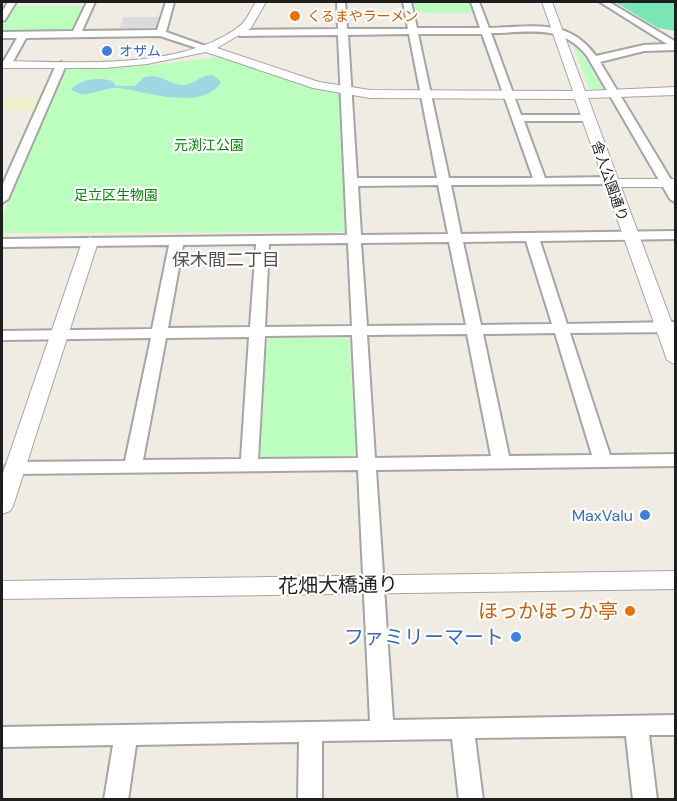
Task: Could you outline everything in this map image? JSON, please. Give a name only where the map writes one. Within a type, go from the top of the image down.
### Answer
[{"type":"street","points":[[2,18],[12,2]]},
{"type":"street","points":[[76,34],[90,2]]},
{"type":"street","points":[[161,33],[170,2]]},
{"type":"street","points":[[4,65],[132,63],[163,59],[206,48],[240,33],[254,21],[261,2]]},
{"type":"street","points":[[341,2],[353,182],[358,332],[382,730]]},
{"type":"street","points":[[407,2],[501,461]]},
{"type":"street","points":[[475,2],[540,181]]},
{"type":"street","points":[[547,2],[553,2]]},
{"type":"street","name":"舎人公園通り","points":[[547,2],[629,235],[669,327],[675,360]]},
{"type":"street","points":[[603,2],[675,47]]},
{"type":"street","points":[[240,33],[558,30],[579,39],[594,60],[670,183],[675,200]]},
{"type":"street","points":[[2,35],[161,33],[288,76],[346,91],[427,96],[675,92]]},
{"type":"street","points":[[4,65],[23,35]]},
{"type":"street","points":[[594,60],[644,48],[675,47]]},
{"type":"street","points":[[2,199],[4,185],[61,65]]},
{"type":"street","points":[[517,118],[588,118]]},
{"type":"street","points":[[353,182],[670,183]]},
{"type":"street","points":[[2,243],[675,235]]},
{"type":"street","points":[[532,237],[603,461]]},
{"type":"street","points":[[249,465],[263,239]]},
{"type":"street","points":[[133,467],[177,241]]},
{"type":"street","points":[[2,506],[90,242]]},
{"type":"street","points":[[2,336],[669,327]]},
{"type":"street","points":[[13,468],[675,460]]},
{"type":"street","name":"花畑大橋通り","points":[[2,590],[675,580]]},
{"type":"street","points":[[636,725],[645,800]]},
{"type":"street","points":[[2,737],[675,725]]},
{"type":"street","points":[[462,729],[471,800]]},
{"type":"street","points":[[310,800],[311,732]]},
{"type":"street","points":[[116,800],[126,734]]},
{"type":"shaded area","points":[[123,17],[161,17],[157,28],[120,28]]},
{"type":"green space","points":[[410,2],[472,2],[476,13],[413,13]]},
{"type":"green space","points":[[615,2],[675,2],[675,31],[658,28]]},
{"type":"green space","points":[[12,6],[84,6],[73,31],[2,34],[2,24]]},
{"type":"green space","points":[[572,42],[587,61],[603,89],[589,89]]},
{"type":"green space","name":"元渕江公園","points":[[218,57],[340,93],[346,232],[2,233],[2,219],[57,74],[68,69],[135,67]]},
{"type":"green space","points":[[2,98],[41,98],[35,110],[2,110]]},
{"type":"green space","points":[[270,338],[343,338],[349,340],[356,454],[350,457],[263,457],[259,453],[267,340]]},
{"type":"water","points":[[207,75],[216,77],[221,82],[213,91],[188,98],[119,88],[88,94],[76,93],[71,89],[85,81],[96,79],[112,81],[116,86],[135,86],[144,77],[151,76],[183,85]]},
{"type":"place","name":"くるまやラーメン","points":[[295,16]]},
{"type":"place","name":"オザム","points":[[107,51]]},
{"type":"place","name":"MaxValu","points":[[645,515]]},
{"type":"place","name":"ほっかほっか亭","points":[[630,611]]},
{"type":"place","name":"ファミリーマート","points":[[516,637]]},
{"type":"district","name":"保木間二丁目","points":[[226,260]]},
{"type":"park label","name":"足立区生物園","points":[[116,195]]}]
